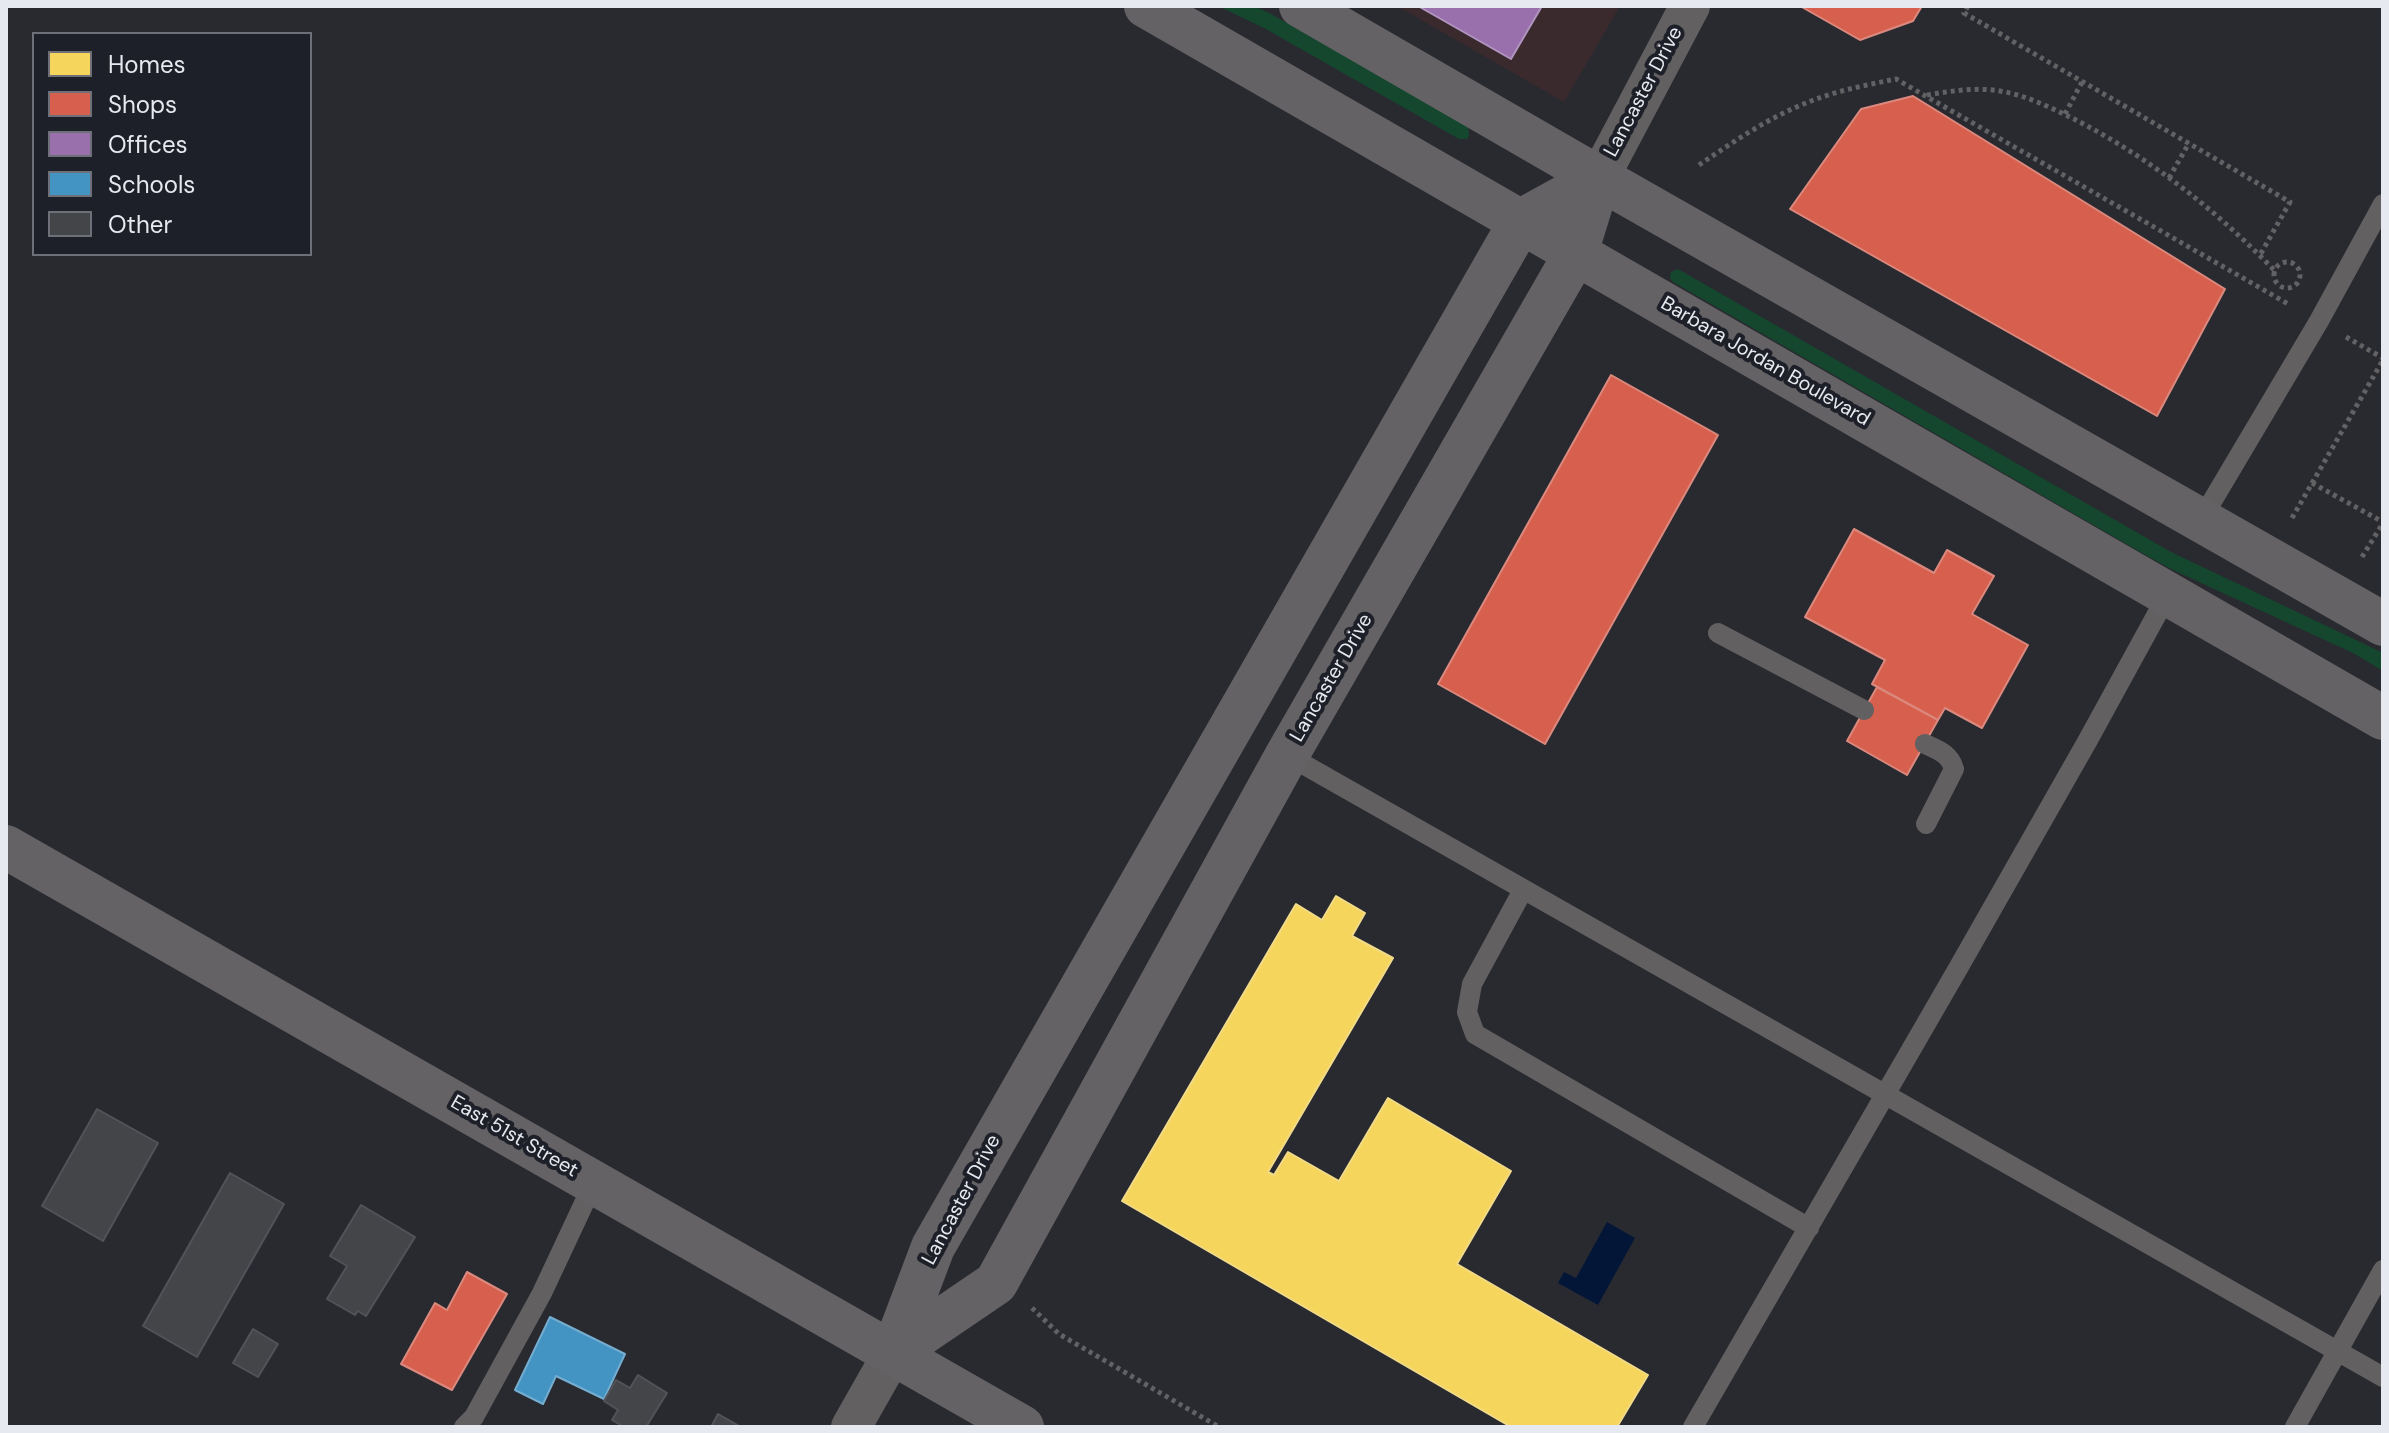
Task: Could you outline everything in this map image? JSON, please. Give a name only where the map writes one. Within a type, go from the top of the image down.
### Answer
[{"type":"street","name":"Barbara Jordan Boulevard","points":[[1146,6],[2383,718]]},
{"type":"street","points":[[1301,6],[2383,624]]},
{"type":"street","name":"Lancaster Drive","points":[[893,1353],[996,1283],[1287,755],[1576,253],[1599,178],[1690,6]]},
{"type":"street","name":"Lancaster Drive","points":[[893,1353],[933,1247],[1521,221],[1599,178]]},
{"type":"street","name":"East 51st Street","points":[[6,847],[1022,1427]]},
{"type":"street","points":[[851,1427],[893,1353]]},
{"type":"lane","points":[[2201,520],[2319,321],[2383,204]]},
{"type":"lane","points":[[1693,1427],[2088,740],[2168,594]]},
{"type":"lane","points":[[1718,633],[1864,710]]},
{"type":"lane","points":[[1925,744],[1947,755],[1954,769],[1926,824]]},
{"type":"lane","points":[[1287,755],[2383,1377]]},
{"type":"lane","points":[[1523,890],[1472,984],[1467,1012],[1475,1034],[1809,1228]]},
{"type":"lane","points":[[464,1427],[474,1417],[542,1293],[594,1182]]},
{"type":"lane","points":[[2295,1427],[2383,1270]]},
{"type":"path","points":[[1968,6],[1964,13],[2290,202],[2260,255]]},
{"type":"path","points":[[1699,165],[1793,109],[1849,88],[1896,79],[2294,307]]},
{"type":"path","points":[[2065,114],[2082,82]]},
{"type":"path","points":[[1926,96],[1950,91],[2001,91],[2065,114],[2126,149],[2219,217],[2274,270],[2274,279],[2279,286],[2287,288],[2296,284],[2299,277],[2296,265],[2288,262],[2274,270]]},
{"type":"path","points":[[2169,178],[2189,143]]},
{"type":"path","points":[[2274,296],[2279,286]]},
{"type":"path","points":[[2292,518],[2383,359],[2342,334]]},
{"type":"path","points":[[2312,483],[2383,522],[2362,557]]},
{"type":"path","points":[[1028,1304],[1059,1334],[1219,1427]]},
{"type":"shaded area","points":[[1397,6],[1620,6],[1564,102]]},
{"type":"green space","points":[[1218,6],[1254,6],[1271,14],[1468,126],[1469,136],[1459,139],[1264,28]]},
{"type":"green space","points":[[1678,269],[2171,552],[2383,653],[2383,671],[2353,653],[2142,553],[1673,282],[1671,272]]},
{"type":"water","points":[[1607,1222],[1635,1238],[1598,1305],[1558,1283],[1564,1272],[1576,1278]]},
{"type":"building: Homes","points":[[1336,896],[1365,913],[1352,936],[1393,958],[1268,1172],[1274,1175],[1288,1152],[1339,1181],[1388,1098],[1511,1171],[1457,1264],[1648,1375],[1617,1427],[1511,1427],[1122,1201],[1296,904],[1322,920]]},
{"type":"building: Shops","points":[[1800,6],[1922,6],[1913,21],[1860,40]]},
{"type":"building: Shops","points":[[1913,96],[2225,289],[2157,416],[1790,209],[1861,109]]},
{"type":"building: Shops","points":[[1611,375],[1718,435],[1545,744],[1438,684]]},
{"type":"building: Shops","points":[[1854,529],[1934,573],[1947,550],[1994,576],[1972,614],[2028,645],[1982,728],[1945,708],[1938,720],[1872,684],[1885,660],[1805,617]]},
{"type":"building: Shops","points":[[1877,687],[1938,720],[1907,775],[1847,741]]},
{"type":"building: Shops","points":[[467,1272],[507,1294],[452,1390],[401,1364],[435,1303],[447,1310]]},
{"type":"building: Offices","points":[[1418,6],[1542,6],[1511,59]]},
{"type":"building: Schools","points":[[550,1317],[625,1354],[604,1399],[556,1376],[543,1404],[515,1390]]},
{"type":"building: Other","points":[[97,1109],[158,1143],[103,1241],[42,1206]]},
{"type":"building: Other","points":[[230,1173],[284,1204],[197,1357],[143,1326]]},
{"type":"building: Other","points":[[361,1205],[415,1237],[366,1316],[358,1311],[355,1315],[327,1299],[347,1266],[330,1256]]},
{"type":"building: Other","points":[[253,1329],[278,1344],[258,1377],[233,1363]]},
{"type":"building: Other","points":[[638,1375],[667,1393],[646,1427],[624,1427],[612,1420],[618,1410],[604,1401],[616,1380],[630,1388]]},
{"type":"building: Other","points":[[718,1414],[741,1427],[711,1427]]}]
